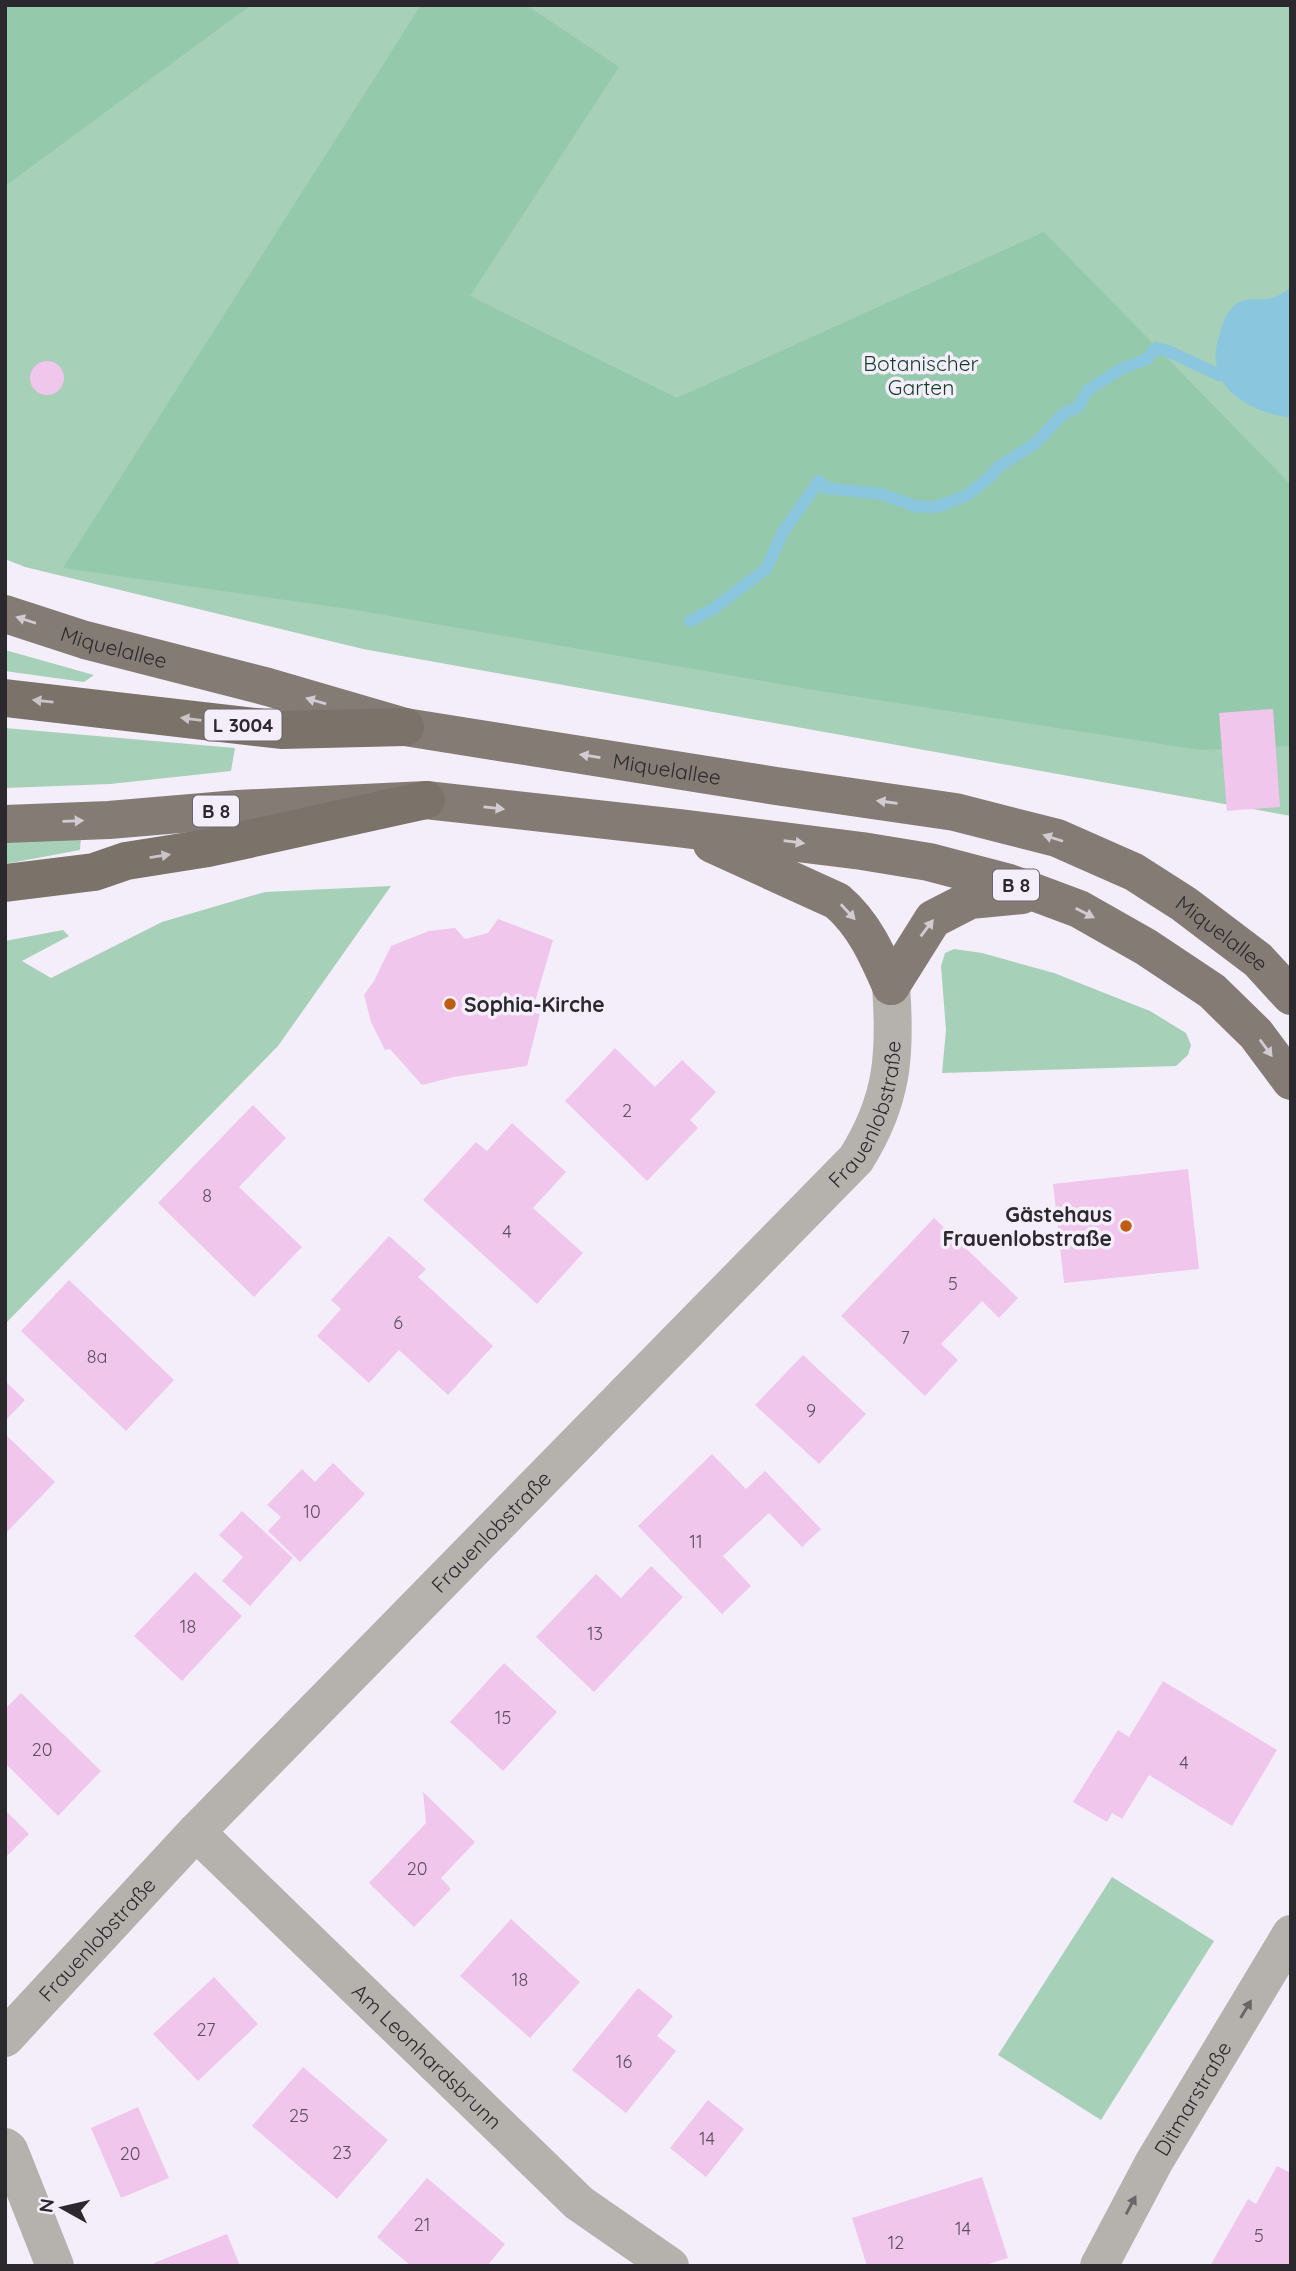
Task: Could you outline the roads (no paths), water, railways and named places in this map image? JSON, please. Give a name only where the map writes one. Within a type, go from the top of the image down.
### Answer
[{"type":"highway","name":"L 3004","points":[[5,698],[281,730],[405,727]]},
{"type":"highway","points":[[5,883],[94,872],[126,861],[208,848],[426,800]]},
{"type":"main road","name":"Miquelallee","points":[[5,614],[85,640],[268,687],[405,727],[955,812],[1057,838],[1134,873],[1184,904],[1258,960],[1291,996]]},
{"type":"main road","name":"B 8","points":[[5,824],[426,800],[678,828],[929,862],[1009,883],[1079,909],[1146,947],[1212,991],[1256,1034],[1291,1081]]},
{"type":"main road","points":[[678,828],[837,901],[850,912],[873,944],[891,986]]},
{"type":"main road","points":[[891,986],[933,919],[970,900],[1036,893]]},
{"type":"street","name":"Frauenlobstraße","points":[[5,2038],[196,1832],[856,1159],[871,1134],[886,1097],[892,1063],[894,1023],[891,986]]},
{"type":"street","name":"Am Leonhardsbrunn","points":[[196,1832],[579,2203],[670,2266]]},
{"type":"street","name":"Ditmarstraße","points":[[1099,2266],[1154,2162],[1291,1934]]},
{"type":"street","points":[[5,2147],[9,2150],[55,2266]]},
{"type":"water","points":[[1291,288],[1291,418],[1258,409],[1232,392],[1222,381],[1217,367],[1216,351],[1224,320],[1233,307],[1243,301],[1274,297]]},
{"type":"waterway","points":[[690,621],[713,609],[766,569],[783,532],[819,481],[826,488],[881,494],[918,507],[936,507],[966,496],[998,467],[1036,443],[1063,414],[1078,407],[1088,390],[1123,368],[1147,359],[1156,348],[1219,375]]},
{"type":"place","name":"Sophia-Kirche","points":[[450,1004]]},
{"type":"place","name":"Gästehaus Frauenlobstraße","points":[[1126,1226]]},
{"type":"park label","name":"Botanischer Garten","points":[[921,375]]}]
